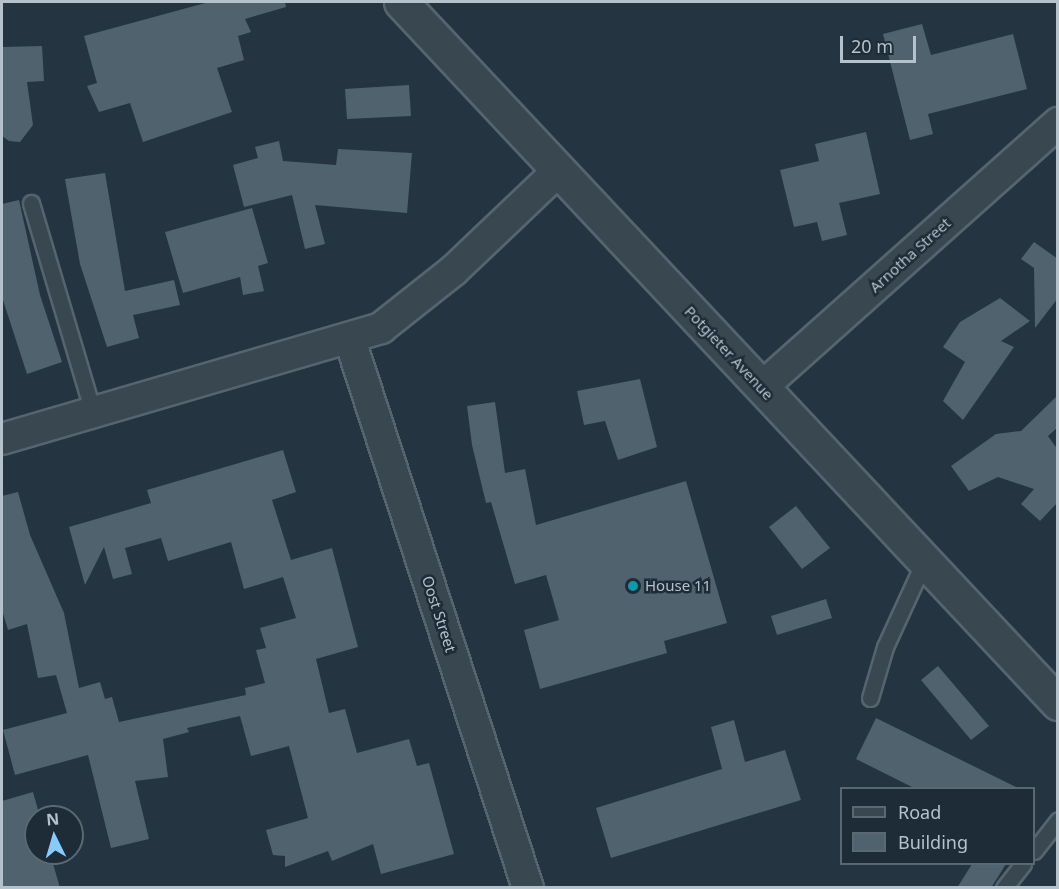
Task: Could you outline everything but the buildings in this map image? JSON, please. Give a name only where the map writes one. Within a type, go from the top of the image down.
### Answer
[{"type":"street","name":"Potgieter Avenue","points":[[401,2],[1058,703]]},
{"type":"street","name":"Arnotha Street","points":[[762,387],[1058,123]]},
{"type":"street","points":[[2,439],[351,340],[402,315],[558,171]]},
{"type":"street","name":"Oost Street","points":[[351,340],[528,888]]},
{"type":"lane","points":[[31,203],[93,412]]},
{"type":"lane","points":[[870,698],[885,647],[924,562]]},
{"type":"lane","points":[[1035,849],[1058,820]]},
{"type":"lane","points":[[1004,888],[1022,865]]},
{"type":"place","name":"House 11","points":[[633,586]]}]
